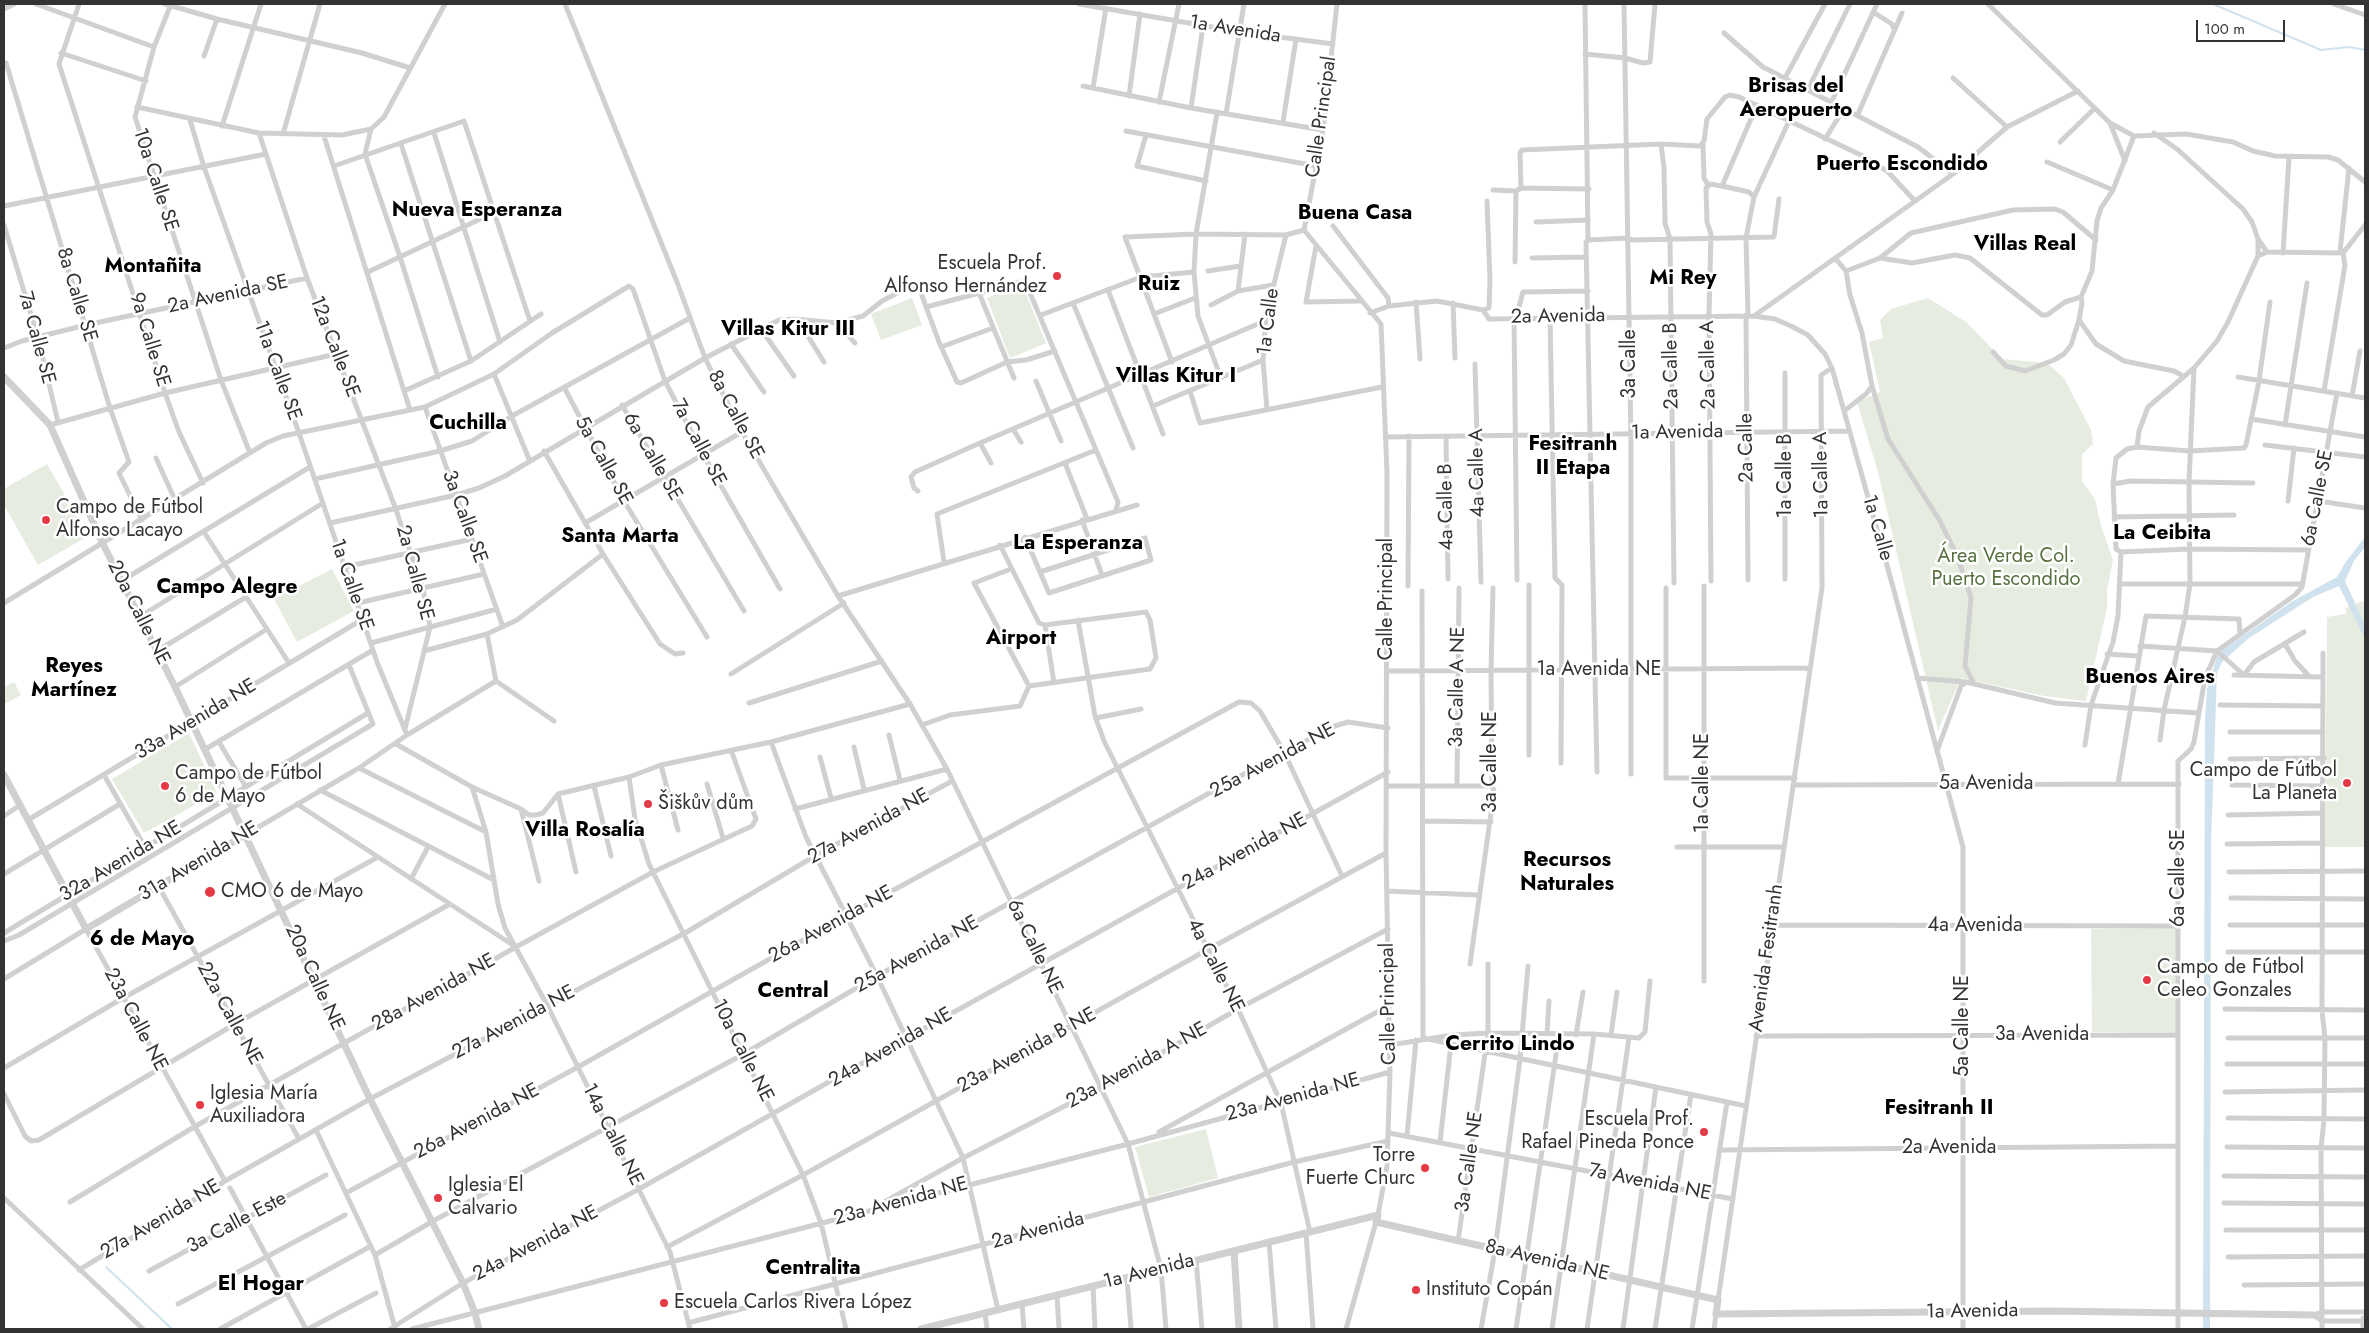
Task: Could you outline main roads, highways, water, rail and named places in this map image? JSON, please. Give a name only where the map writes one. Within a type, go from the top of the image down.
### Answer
[{"type":"water","points":[[2365,537],[2365,547],[2354,561],[2345,581],[2365,625],[2365,639],[2339,586],[2313,597],[2249,638],[2222,662],[2217,673],[2211,844],[2210,1329],[2203,1329],[2205,717],[2207,689],[2217,657],[2221,651],[2293,601],[2337,577]]},
{"type":"waterway","points":[[2213,4],[2321,50],[2349,47],[2365,50]]},
{"type":"waterway","points":[[106,1267],[172,1329]]},
{"type":"place","name":"Escuela Prof. Alfonso Hernández","points":[[1057,276]]},
{"type":"place","name":"Campo de Fútbol Alfonso Lacayo","points":[[46,520]]},
{"type":"place","name":"Campo de Fútbol La Planeta","points":[[2347,783]]},
{"type":"place","name":"Campo de Fútbol 6 de Mayo","points":[[165,786]]},
{"type":"place","name":"Šiškův dům","points":[[648,804]]},
{"type":"place","name":"CMO 6 de Mayo","points":[[210,892]]},
{"type":"place","name":"Campo de Fútbol Celeo Gonzales","points":[[2147,980]]},
{"type":"place","name":"Iglesia María Auxiliadora","points":[[200,1105]]},
{"type":"place","name":"Escuela Prof. Rafael Pineda Ponce","points":[[1704,1132]]},
{"type":"place","name":"Torre Fuerte Churc","points":[[1425,1168]]},
{"type":"place","name":"Iglesia El Calvario","points":[[438,1198]]},
{"type":"place","name":"Instituto Copán","points":[[1416,1290]]},
{"type":"place","name":"Escuela Carlos Rivera López","points":[[664,1303]]},
{"type":"district","name":"Brisas del Aeropuerto","points":[[1796,99]]},
{"type":"district","name":"Puerto Escondido","points":[[1902,165]]},
{"type":"district","name":"Nueva Esperanza","points":[[477,211]]},
{"type":"district","name":"Buena Casa","points":[[1355,214]]},
{"type":"district","name":"Villas Real","points":[[2025,245]]},
{"type":"district","name":"Montañita","points":[[153,267]]},
{"type":"district","name":"Mi Rey","points":[[1683,279]]},
{"type":"district","name":"Ruiz","points":[[1159,285]]},
{"type":"district","name":"Villas Kitur III","points":[[788,330]]},
{"type":"district","name":"Villas Kitur I","points":[[1176,377]]},
{"type":"district","name":"Cuchilla","points":[[468,424]]},
{"type":"district","name":"Fesitranh II Etapa","points":[[1573,457]]},
{"type":"district","name":"La Ceibita","points":[[2162,534]]},
{"type":"district","name":"Santa Marta","points":[[620,537]]},
{"type":"district","name":"La Esperanza","points":[[1078,544]]},
{"type":"district","name":"Campo Alegre","points":[[227,588]]},
{"type":"district","name":"Airport","points":[[1021,639]]},
{"type":"district","name":"Buenos Aires","points":[[2150,678]]},
{"type":"district","name":"Reyes Martínez","points":[[74,679]]},
{"type":"district","name":"Villa Rosalía","points":[[585,831]]},
{"type":"district","name":"Recursos Naturales","points":[[1567,873]]},
{"type":"district","name":"6 de Mayo","points":[[142,940]]},
{"type":"district","name":"Central","points":[[793,992]]},
{"type":"district","name":"Cerrito Lindo","points":[[1510,1045]]},
{"type":"district","name":"Fesitranh II","points":[[1939,1109]]},
{"type":"district","name":"Centralita","points":[[813,1269]]},
{"type":"district","name":"El Hogar","points":[[261,1285]]},
{"type":"park label","name":"Área Verde Col. Puerto Escondido","points":[[2006,568]]}]
